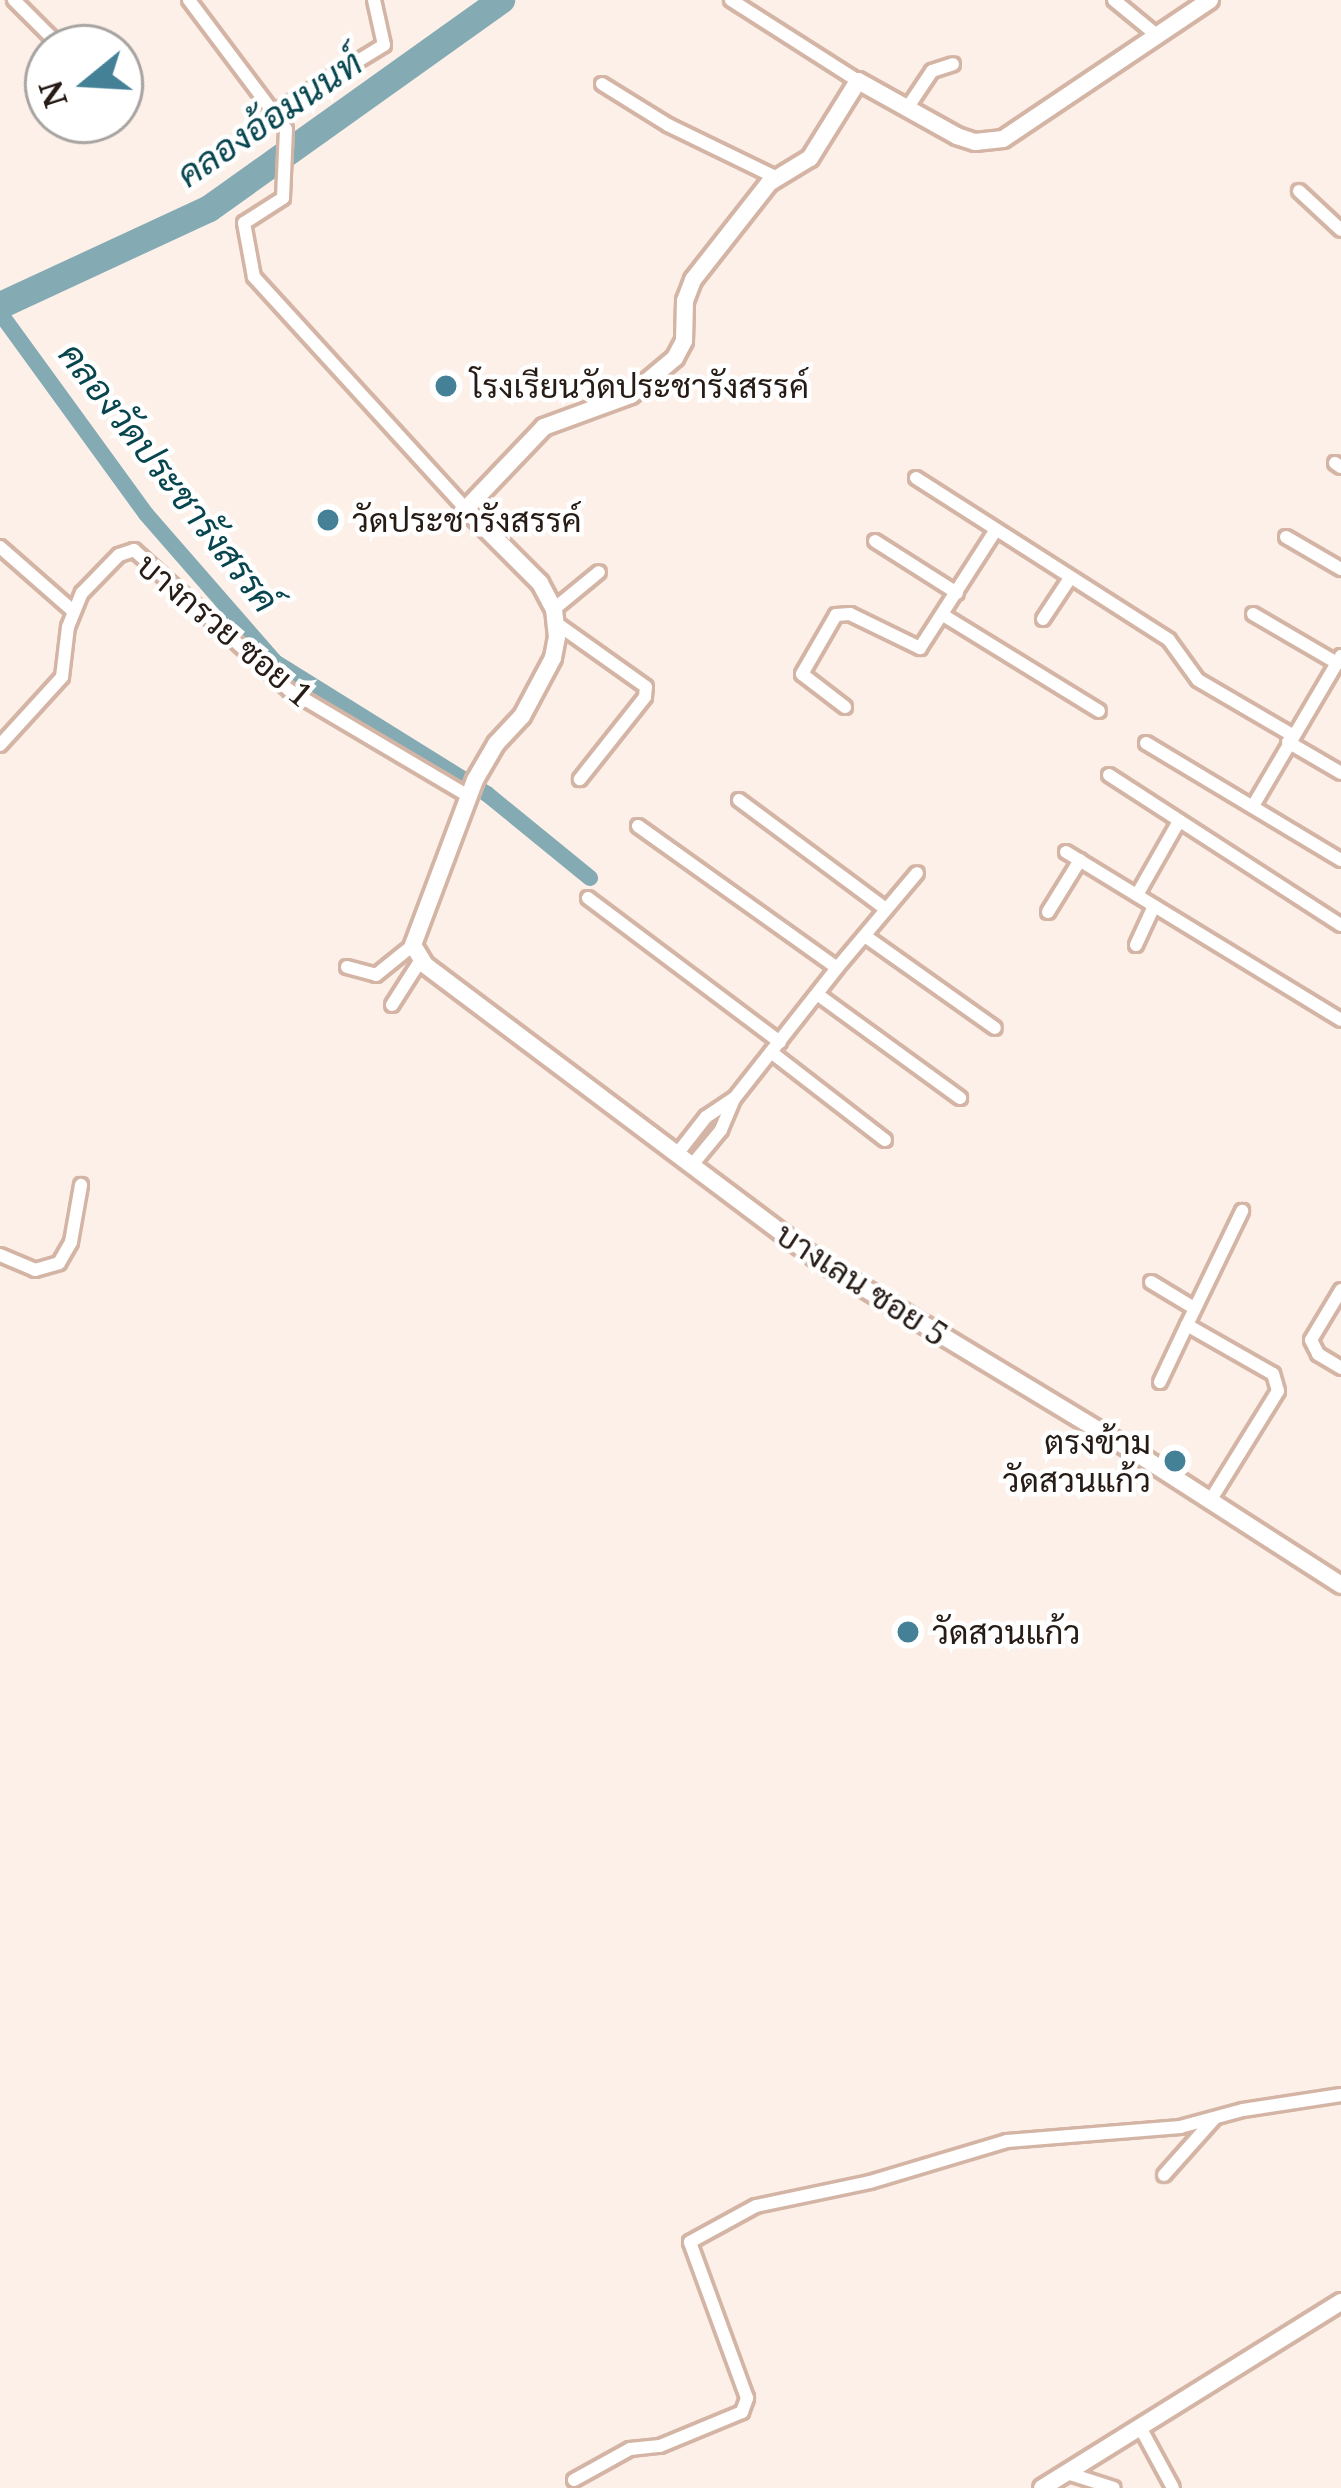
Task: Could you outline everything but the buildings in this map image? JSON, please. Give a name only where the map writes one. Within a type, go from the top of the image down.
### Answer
[{"type":"street","points":[[14,0],[38,24]]},
{"type":"street","points":[[189,0],[286,129],[283,198],[244,223],[254,277],[540,583],[555,616],[553,658],[516,725],[496,744],[472,791],[417,953],[392,1005]]},
{"type":"street","points":[[273,113],[384,45],[374,0]]},
{"type":"street","points":[[730,0],[858,81],[975,142],[1003,139],[1160,38],[1210,0]]},
{"type":"street","points":[[1114,0],[1160,38]]},
{"type":"street","points":[[908,106],[932,71],[953,64]]},
{"type":"street","points":[[466,509],[544,427],[631,395],[675,358],[684,341],[686,291],[775,177],[810,158],[858,81]]},
{"type":"street","points":[[602,84],[668,125],[775,177]]},
{"type":"street","points":[[1299,191],[1341,230]]},
{"type":"street","points":[[916,478],[1169,640],[1198,680],[1341,773]]},
{"type":"street","points":[[845,707],[802,674],[836,615],[850,614],[912,648],[926,642],[995,531]]},
{"type":"street","points":[[1286,537],[1341,569]]},
{"type":"street","points":[[875,541],[957,592]]},
{"type":"street","points":[[0,547],[72,610]]},
{"type":"street","name":"บางกรวย ซอย 1","points":[[0,745],[62,677],[72,610],[109,563],[134,550],[289,690],[472,791]]},
{"type":"street","points":[[555,616],[599,572]]},
{"type":"street","points":[[1043,619],[1070,578]]},
{"type":"street","points":[[1253,614],[1337,668],[1253,806]]},
{"type":"street","points":[[943,615],[1099,711]]},
{"type":"street","points":[[555,616],[646,687],[645,697],[580,779]]},
{"type":"street","points":[[1146,743],[1341,860]]},
{"type":"street","points":[[1109,775],[1341,925]]},
{"type":"street","points":[[739,800],[886,909]]},
{"type":"street","points":[[1137,895],[1179,821]]},
{"type":"street","points":[[638,826],[837,968]]},
{"type":"street","points":[[1066,852],[1341,1020]]},
{"type":"street","points":[[1048,912],[1080,860]]},
{"type":"street","points":[[685,1159],[721,1130],[734,1099],[917,873]]},
{"type":"street","points":[[588,898],[885,1140]]},
{"type":"street","points":[[1136,945],[1154,906]]},
{"type":"street","points":[[865,936],[995,1028]]},
{"type":"street","points":[[347,968],[376,975],[417,953]]},
{"type":"street","name":"บางเลน ซอย 5","points":[[417,953],[848,1280],[1341,1585]]},
{"type":"street","points":[[817,994],[960,1098]]},
{"type":"street","points":[[0,1255],[35,1270],[59,1263],[71,1242],[81,1185]]},
{"type":"street","points":[[1160,1382],[1243,1211]]},
{"type":"street","points":[[1151,1282],[1194,1308]]},
{"type":"street","points":[[1341,1290],[1311,1340],[1318,1354],[1341,1367]]},
{"type":"street","points":[[1187,1325],[1274,1374],[1279,1384],[1273,1403],[1210,1501]]},
{"type":"street","points":[[574,2480],[630,2450],[660,2446],[742,2412],[747,2398],[690,2242],[756,2206],[870,2182],[1007,2141],[1180,2127],[1341,2095]]},
{"type":"street","points":[[1164,2175],[1214,2118]]},
{"type":"street","points":[[1042,2488],[1341,2302]]},
{"type":"street","points":[[1140,2427],[1173,2488]]},
{"type":"street","points":[[1066,2473],[1114,2488]]},
{"type":"waterway","name":"คลองอ้อมนนท์","points":[[0,305],[209,208],[501,0]]},
{"type":"waterway","name":"คลองวัดประชารังสรรค์","points":[[0,313],[146,514],[275,662],[487,794],[590,878]]},
{"type":"place","name":"โรงเรียนวัดประชารังสรรค์","points":[[446,386]]},
{"type":"place","name":"วัดประชารังสรรค์","points":[[328,520]]},
{"type":"place","name":"ตรงข้าม วัดสวนแก้ว","points":[[1175,1461]]},
{"type":"place","name":"วัดสวนแก้ว","points":[[908,1632]]}]
